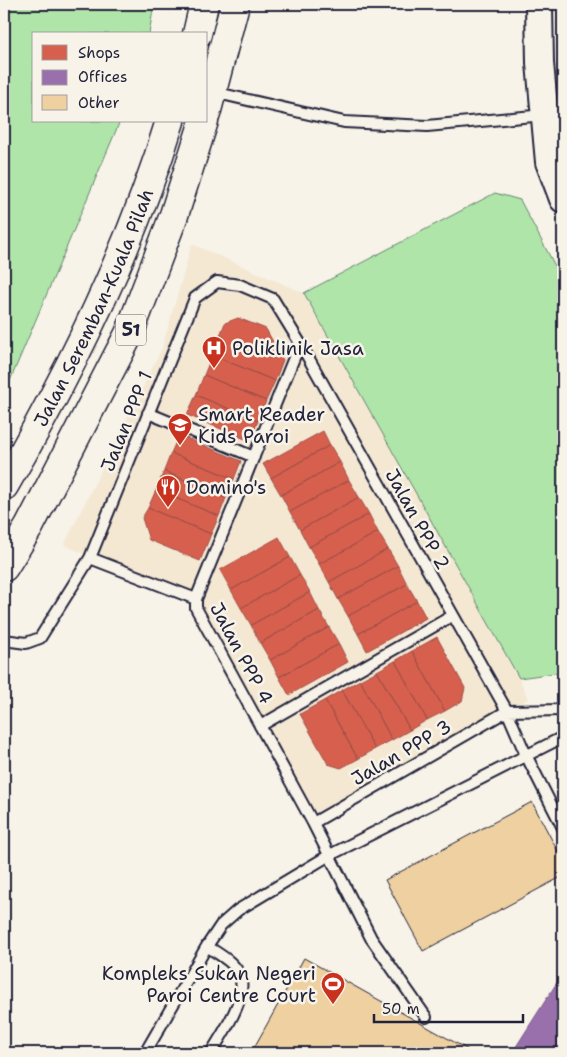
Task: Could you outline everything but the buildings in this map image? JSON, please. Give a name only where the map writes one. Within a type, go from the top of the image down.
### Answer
[{"type":"highway","points":[[198,32],[204,4]]},
{"type":"highway","points":[[213,92],[235,4]]},
{"type":"highway","points":[[213,92],[241,4]]},
{"type":"highway","name":"Jalan Seremban-Kuala Pilah","points":[[4,486],[50,406],[123,253],[170,122]]},
{"type":"highway","name":"Jalan Seremban-Kuala Pilah","points":[[4,567],[29,527],[129,334],[174,215],[204,122]]},
{"type":"street","points":[[539,4],[540,63],[549,162],[563,199]]},
{"type":"lane","points":[[213,92],[344,122],[427,126],[545,115]]},
{"type":"lane","name":"Jalan PPP 2","points":[[195,298],[217,282],[240,285],[273,299],[300,343],[507,711],[526,755],[563,828]]},
{"type":"lane","name":"Jalan PPP 1","points":[[4,640],[26,644],[40,638],[90,558],[195,298]]},
{"type":"lane","points":[[196,599],[300,343]]},
{"type":"lane","points":[[148,413],[254,456]]},
{"type":"lane","name":"Jalan PPP 4","points":[[90,558],[196,599],[196,608],[313,823],[371,938],[426,1017]]},
{"type":"lane","points":[[260,726],[452,616]]},
{"type":"lane","points":[[507,711],[563,710]]},
{"type":"lane","name":"Jalan PPP 3","points":[[313,823],[507,711]]},
{"type":"lane","points":[[145,1053],[207,946],[221,925],[238,910],[328,856],[563,737]]},
{"type":"lane","points":[[207,946],[232,964],[240,975],[241,991],[239,1003],[211,1053]]},
{"type":"shaded area","points":[[192,244],[304,293],[519,678],[528,699],[312,823],[199,603],[64,545],[162,348]]},
{"type":"green space","points":[[4,4],[154,4],[149,32],[32,32],[32,122],[120,122],[4,395]]},
{"type":"green space","points":[[495,193],[520,200],[563,281],[563,677],[555,673],[519,678],[304,293]]},
{"type":"place","name":"Poliklinik Jasa","points":[[214,369]]},
{"type":"place","name":"Smart Reader Kids Paroi","points":[[180,446]]},
{"type":"place","name":"Domino's","points":[[168,508]]},
{"type":"place","name":"Kompleks Sukan Negeri Paroi Centre Court","points":[[333,1005]]}]
